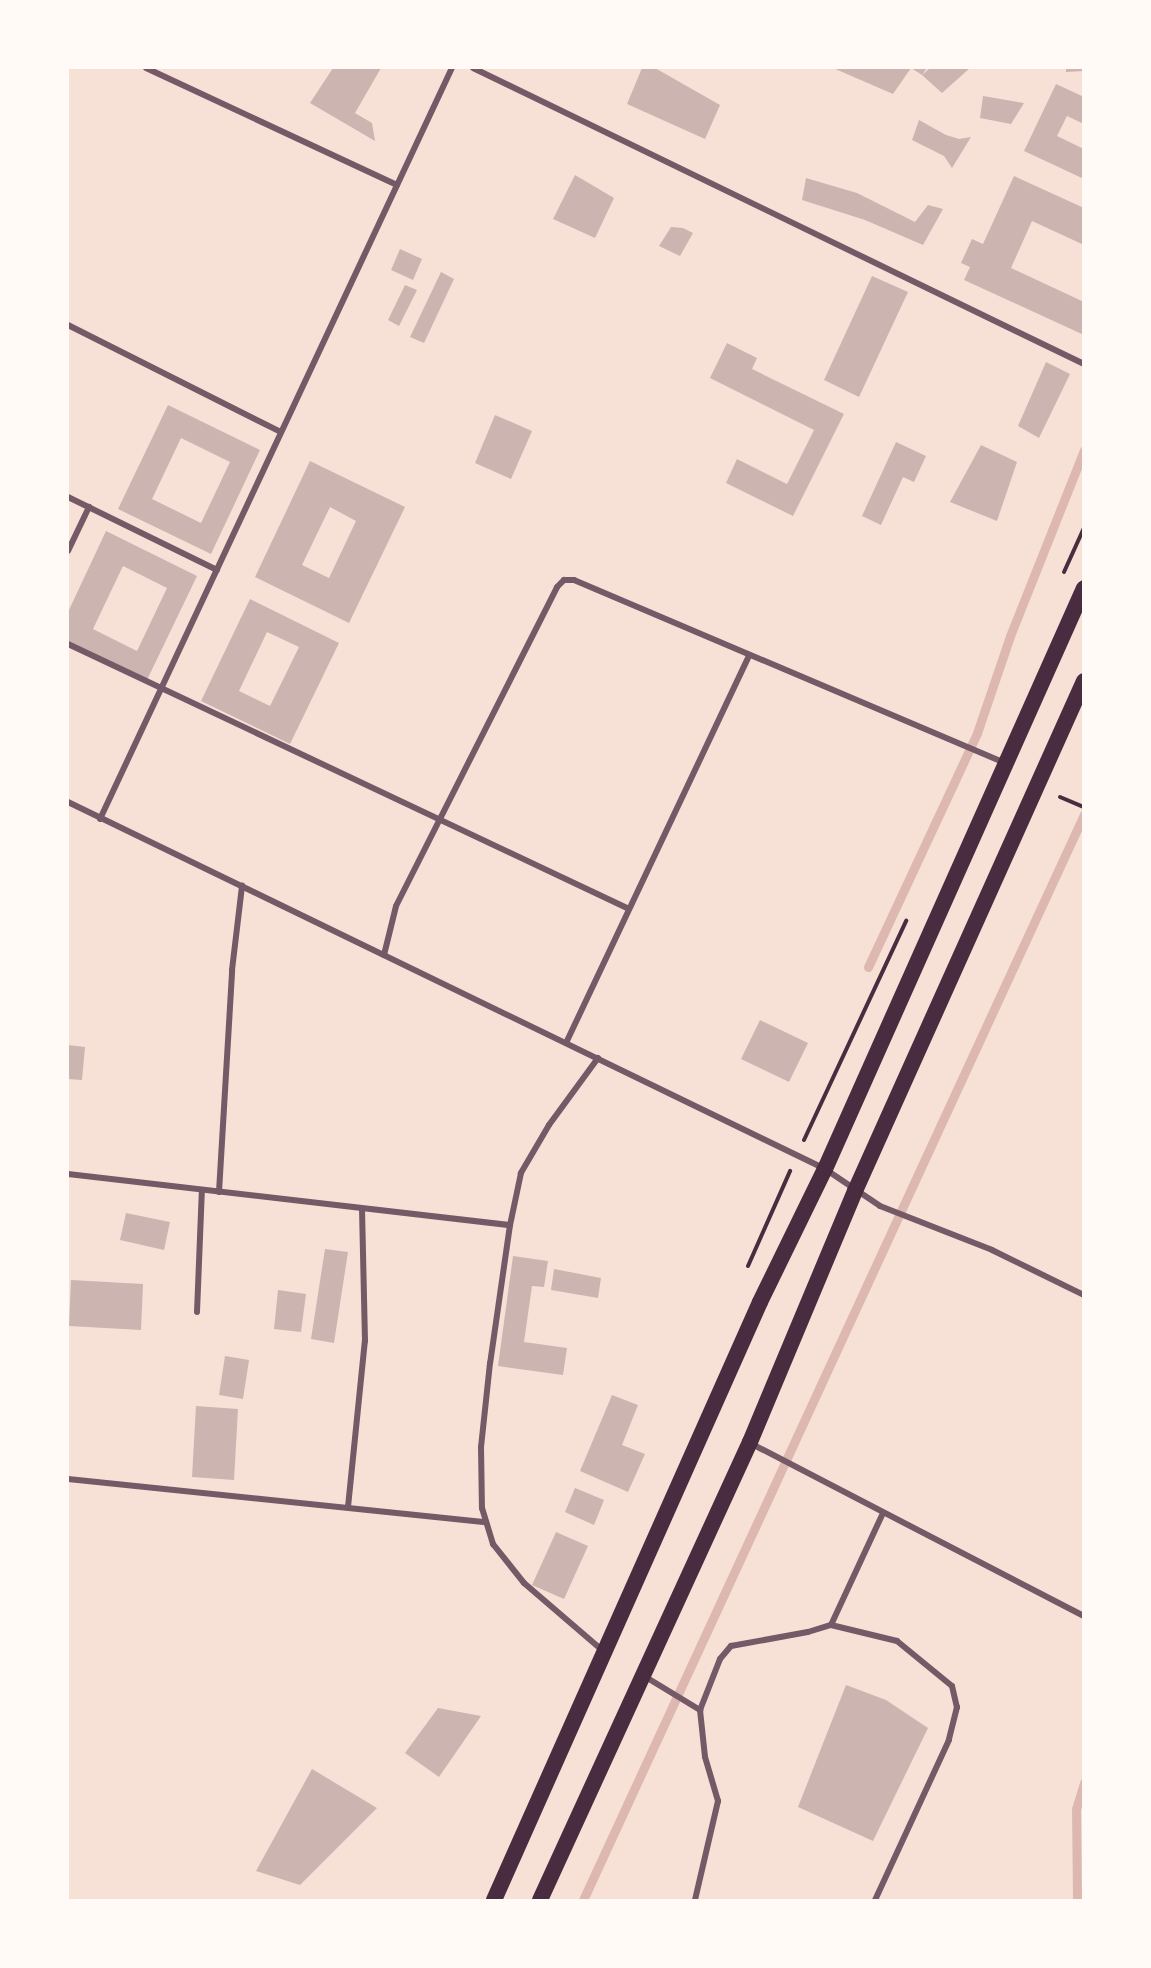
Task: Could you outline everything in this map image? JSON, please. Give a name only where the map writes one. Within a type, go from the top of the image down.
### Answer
[{"type":"highway","points":[[494,1900],[606,1653],[760,1302],[825,1169],[1083,588]]},
{"type":"highway","points":[[540,1900],[641,1674],[750,1442],[855,1191],[1083,681]]},
{"type":"street","points":[[146,68],[397,185]]},
{"type":"street","points":[[100,819],[452,68]]},
{"type":"street","points":[[473,68],[1083,364]]},
{"type":"street","points":[[68,325],[281,432]]},
{"type":"street","points":[[68,497],[217,570]]},
{"type":"street","points":[[68,551],[89,507]]},
{"type":"street","points":[[384,955],[396,906],[557,586],[564,580],[574,580],[1007,763]]},
{"type":"street","points":[[68,644],[629,909]]},
{"type":"street","points":[[566,1043],[749,655]]},
{"type":"street","points":[[68,802],[825,1169],[880,1206],[992,1250],[1083,1294]]},
{"type":"street","points":[[219,1192],[232,970],[242,886]]},
{"type":"street","points":[[598,1058],[549,1125],[521,1173],[510,1225],[490,1363],[481,1447],[482,1508],[493,1544],[524,1583],[606,1653]]},
{"type":"street","points":[[68,1174],[510,1225]]},
{"type":"street","points":[[197,1312],[202,1190]]},
{"type":"street","points":[[348,1507],[365,1341],[362,1209]]},
{"type":"street","points":[[750,1442],[1083,1616]]},
{"type":"street","points":[[68,1479],[486,1522]]},
{"type":"street","points":[[831,1625],[883,1513]]},
{"type":"street","points":[[695,1900],[718,1801],[705,1757],[700,1710],[720,1659],[731,1646],[808,1632],[831,1625],[897,1641],[952,1686],[957,1707],[949,1740],[875,1900]]},
{"type":"street","points":[[641,1674],[700,1710]]},
{"type":"path","points":[[1060,797],[1083,807]]},
{"type":"building","points":[[333,68],[381,68],[355,113],[372,123],[375,141],[310,103]]},
{"type":"building","points":[[642,68],[655,68],[720,105],[705,139],[627,104]]},
{"type":"building","points":[[833,68],[911,68],[893,94]]},
{"type":"building","points":[[911,68],[927,68],[922,75]]},
{"type":"building","points":[[930,68],[970,68],[942,93],[922,75]]},
{"type":"building","points":[[1066,68],[1084,68],[1084,71],[1066,72]]},
{"type":"building","points":[[1056,84],[1084,97],[1084,124],[1067,116],[1057,136],[1084,149],[1084,179],[1024,151]]},
{"type":"building","points":[[983,96],[1024,103],[1011,124],[980,118]]},
{"type":"building","points":[[919,120],[946,135],[959,139],[971,137],[952,168],[944,156],[912,140]]},
{"type":"building","points":[[575,175],[614,198],[595,238],[553,219]]},
{"type":"building","points":[[1014,176],[1084,208],[1084,245],[1032,221],[1011,268],[1084,302],[1084,335],[964,280],[970,267],[961,263],[972,239],[983,244]]},
{"type":"building","points":[[806,178],[857,193],[915,222],[928,205],[943,209],[923,245],[865,220],[802,200]]},
{"type":"building","points":[[671,227],[683,228],[693,233],[680,256],[659,246]]},
{"type":"building","points":[[400,249],[422,259],[413,280],[391,270]]},
{"type":"building","points":[[441,272],[454,279],[424,343],[410,337]]},
{"type":"building","points":[[872,276],[908,292],[859,397],[824,380]]},
{"type":"building","points":[[405,285],[417,290],[399,326],[388,320]]},
{"type":"building","points":[[727,343],[757,358],[752,369],[844,414],[793,516],[726,483],[737,459],[787,484],[814,430],[710,378]]},
{"type":"building","points":[[1046,362],[1070,374],[1039,438],[1018,426]]},
{"type":"building","points":[[168,405],[260,450],[211,554],[118,509]],"holes":[[[181,438],[230,462],[201,523],[152,499]]]},
{"type":"building","points":[[495,415],[532,431],[511,479],[475,463]]},
{"type":"building","points":[[896,442],[926,456],[914,482],[903,477],[881,525],[862,516]]},
{"type":"building","points":[[981,445],[1017,462],[997,521],[950,502]]},
{"type":"building","points":[[310,461],[405,507],[349,623],[255,577]],"holes":[[[330,507],[356,521],[329,578],[302,565]]]},
{"type":"building","points":[[106,531],[197,576],[147,680],[68,642],[68,612]],"holes":[[[123,566],[167,588],[137,651],[93,629]]]},
{"type":"building","points":[[250,599],[339,643],[290,744],[201,701]],"holes":[[[267,632],[299,647],[270,706],[239,691]]]},
{"type":"building","points":[[760,1020],[808,1043],[789,1082],[741,1059]]},
{"type":"building","points":[[68,1045],[85,1047],[82,1080],[68,1079]]},
{"type":"building","points":[[126,1213],[170,1222],[164,1250],[120,1240]]},
{"type":"building","points":[[325,1249],[348,1252],[334,1343],[311,1339]]},
{"type":"building","points":[[513,1256],[548,1261],[544,1287],[532,1286],[524,1342],[567,1348],[563,1375],[498,1366]]},
{"type":"building","points":[[554,1269],[601,1278],[598,1298],[551,1290]]},
{"type":"building","points":[[71,1280],[143,1284],[141,1330],[69,1326]]},
{"type":"building","points":[[278,1290],[306,1294],[301,1332],[274,1329]]},
{"type":"building","points":[[225,1356],[249,1360],[243,1399],[219,1395]]},
{"type":"building","points":[[612,1395],[638,1405],[622,1445],[645,1454],[628,1492],[580,1471]]},
{"type":"building","points":[[196,1406],[238,1409],[234,1480],[192,1477]]},
{"type":"building","points":[[575,1488],[604,1500],[594,1525],[565,1512]]},
{"type":"building","points":[[556,1532],[588,1546],[564,1599],[532,1585]]},
{"type":"building","points":[[846,1685],[886,1700],[928,1728],[873,1841],[798,1807]]},
{"type":"building","points":[[438,1708],[481,1716],[439,1777],[405,1753]]},
{"type":"building","points":[[312,1769],[377,1808],[300,1885],[256,1871]]},
{"type":"waterway","points":[[868,967],[977,733],[1010,636],[1084,450]]},
{"type":"waterway","points":[[583,1900],[1084,814]]},
{"type":"waterway","points":[[1077,1900],[1076,1809],[1084,1782]]}]
